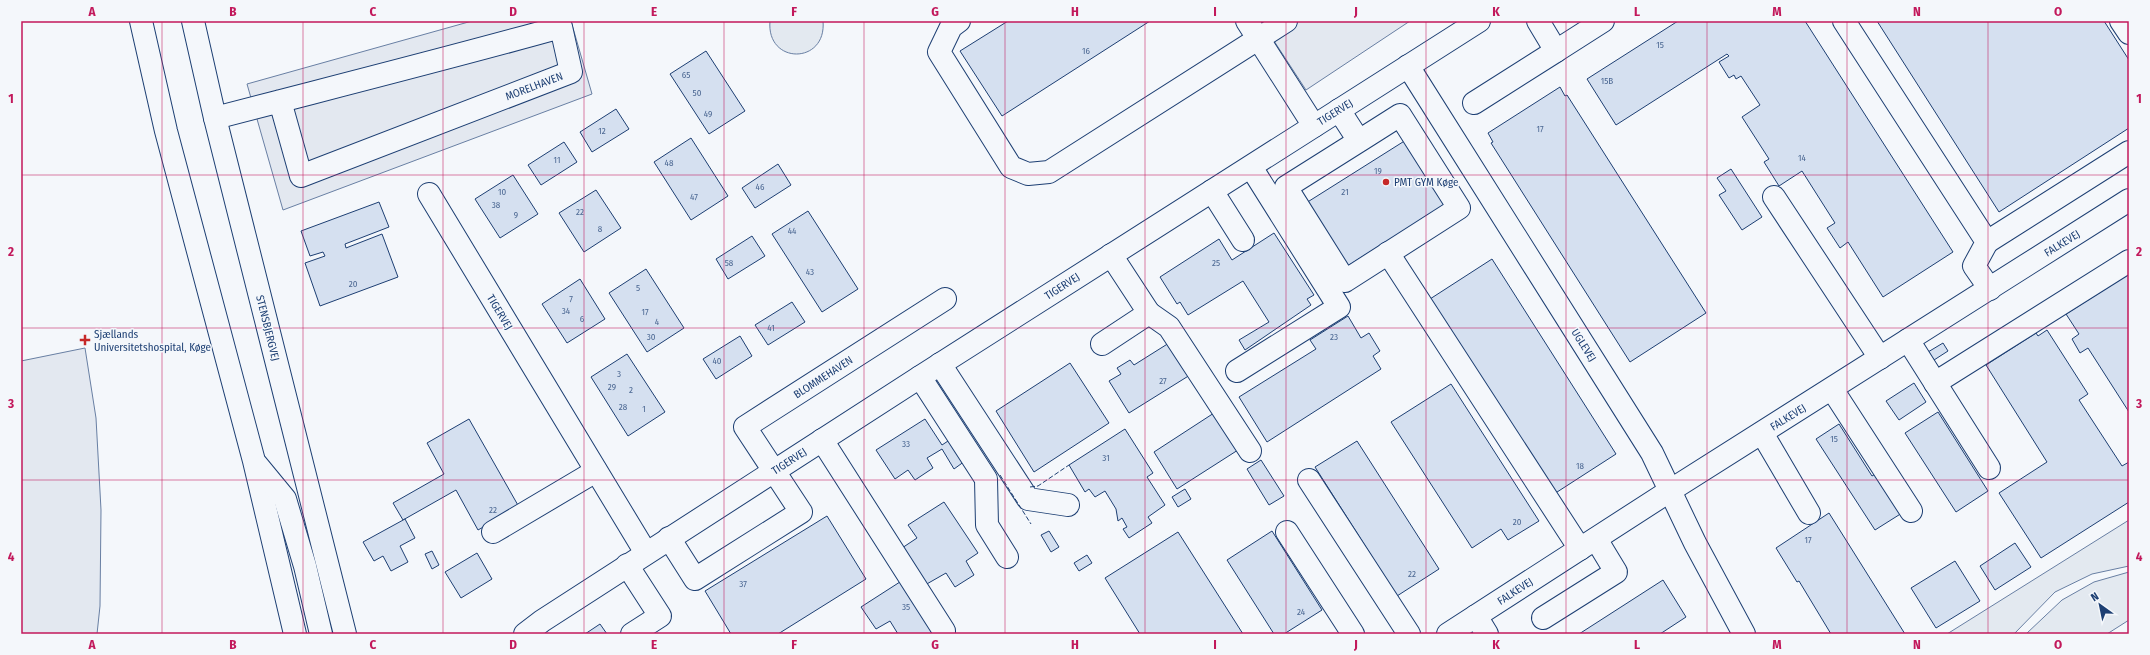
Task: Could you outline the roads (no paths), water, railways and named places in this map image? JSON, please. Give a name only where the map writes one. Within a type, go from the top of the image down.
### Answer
[{"type":"street","points":[[141,21],[166,130],[254,461],[295,634]]},
{"type":"street","name":"STENSBJERGVEJ","points":[[193,21],[215,118],[345,634]]},
{"type":"street","points":[[959,21],[951,26],[939,52],[1011,166],[1028,174],[1049,172],[1286,21]]},
{"type":"street","points":[[1247,21],[1314,126]]},
{"type":"street","name":"TIGERVEJ","points":[[525,634],[542,621],[627,565],[940,364],[1480,21]]},
{"type":"street","points":[[1538,21],[1556,51]]},
{"type":"street","points":[[1474,103],[1603,21]]},
{"type":"street","points":[[1844,21],[1987,242]]},
{"type":"street","points":[[2121,21],[2129,33]]},
{"type":"street","name":"MORELHAVEN","points":[[215,118],[561,27],[571,72],[301,176],[280,101]]},
{"type":"street","name":"UGLEVEJ","points":[[1408,66],[1652,453],[1695,543],[1744,634]]},
{"type":"street","points":[[1339,110],[1359,141]]},
{"type":"street","points":[[1400,115],[1459,208],[1345,281],[1286,188],[1359,141],[1400,115]]},
{"type":"street","points":[[1990,289],[1974,266],[1987,242],[2129,152]]},
{"type":"street","points":[[1237,371],[1339,307],[1251,167]]},
{"type":"street","points":[[1212,191],[1243,240]]},
{"type":"street","name":"TIGERVEJ","points":[[429,194],[646,553]]},
{"type":"street","points":[[1774,197],[1880,358]]},
{"type":"street","name":"FALKEVEJ","points":[[1448,634],[1482,625],[1588,544],[2129,200]]},
{"type":"street","points":[[1388,253],[1588,544],[1616,572],[1543,618]]},
{"type":"street","points":[[1111,255],[1149,314],[1169,327],[1250,451]]},
{"type":"street","points":[[1935,383],[2129,261]]},
{"type":"street","name":"BLOMMEHAVEN","points":[[775,470],[745,427],[945,299]]},
{"type":"street","points":[[1102,344],[1149,314]]},
{"type":"street","points":[[1908,340],[1989,468]]},
{"type":"street","points":[[940,364],[1028,499],[1068,505]]},
{"type":"street","points":[[920,377],[986,479],[987,525],[1007,557]]},
{"type":"street","points":[[1832,389],[1911,511]]},
{"type":"street","points":[[1762,433],[1809,513]]},
{"type":"street","points":[[822,440],[944,631]]},
{"type":"street","points":[[254,461],[285,499],[305,566],[321,634]]},
{"type":"street","points":[[669,538],[695,579],[801,512],[775,470]]},
{"type":"street","points":[[493,532],[596,471]]},
{"type":"street","points":[[1309,480],[1409,634]]},
{"type":"street","points":[[1287,532],[1352,634]]},
{"type":"street","points":[[627,565],[660,616],[632,634]]},
{"type":"street","name":"TIGERVEJ","points":[[507,634],[542,621]]},
{"type":"place","name":"PMT GYM Køge","points":[[1386,182]]},
{"type":"place","name":"Sjællands Universitetshospital, Køge","points":[[85,340]]}]
